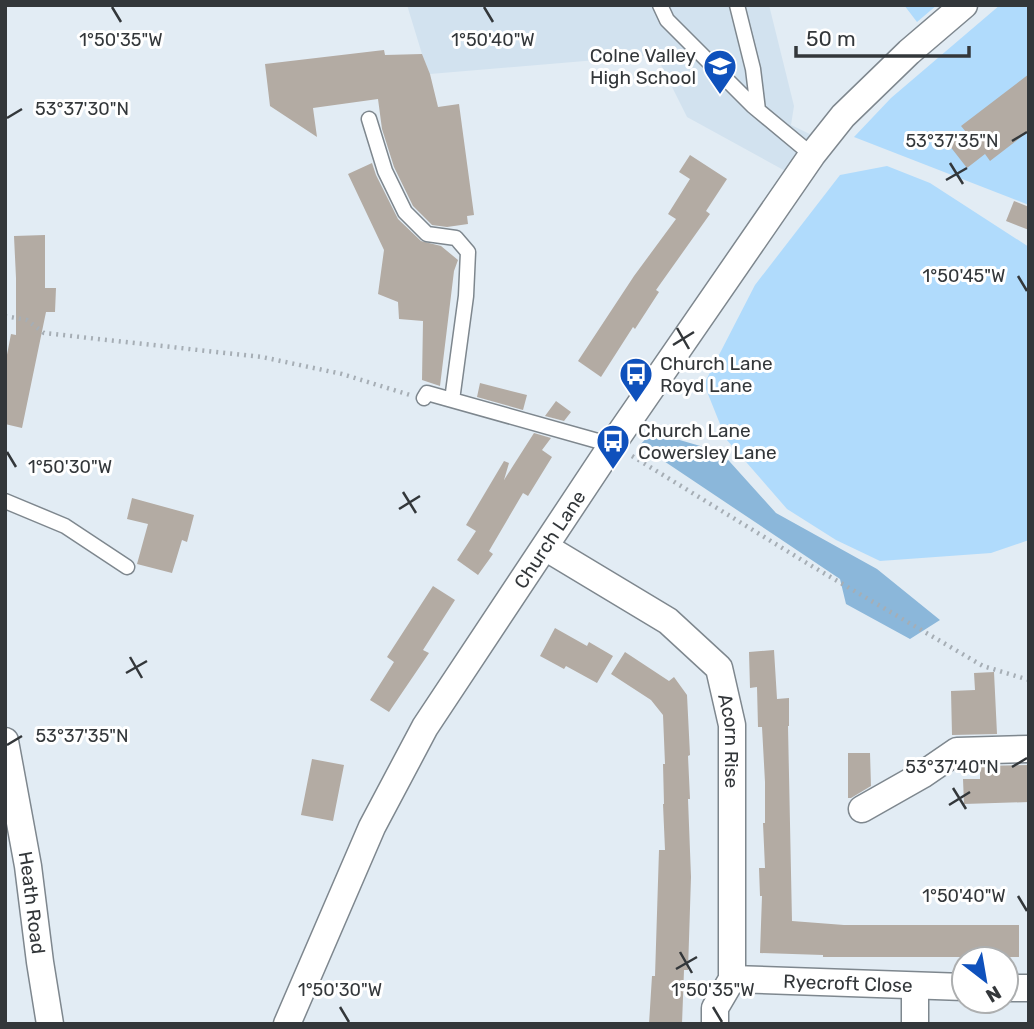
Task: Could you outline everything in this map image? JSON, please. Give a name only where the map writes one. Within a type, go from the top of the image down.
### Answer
[{"type":"street","name":"Church Lane","points":[[287,1024],[372,827],[425,727],[612,446],[812,155],[844,116],[909,52],[964,5]]},
{"type":"street","name":"Acorn Rise","points":[[545,547],[668,621],[719,668],[732,725],[732,979],[716,1008],[715,1024]]},
{"type":"street","name":"Heath Road","points":[[5,741],[28,866],[50,1024]]},
{"type":"street","points":[[862,809],[922,775],[957,751],[1029,749]]},
{"type":"street","name":"Ryecroft Close","points":[[732,979],[950,987]]},
{"type":"street","points":[[915,986],[915,1024]]},
{"type":"lane","points":[[660,5],[667,20],[758,110],[812,155]]},
{"type":"lane","points":[[737,5],[753,69],[758,110]]},
{"type":"lane","points":[[369,119],[385,170],[405,212],[427,234],[456,238],[468,252],[466,296],[453,400]]},
{"type":"lane","points":[[424,398],[427,393],[612,446]]},
{"type":"lane","points":[[5,501],[65,526],[127,567]]},
{"type":"path","points":[[5,316],[27,320],[44,333],[262,357],[342,373],[400,393],[424,398]]},
{"type":"path","points":[[612,446],[983,666],[1029,680]]},
{"type":"shaded area","name":"Colne Valley High School","points":[[407,5],[769,5],[794,106],[791,125],[818,138],[789,173],[687,117],[656,55],[430,74]]},
{"type":"shaded area","points":[[904,5],[937,5],[917,22]]},
{"type":"shaded area","points":[[1000,5],[1029,5],[1029,205],[854,137],[891,98]]},
{"type":"shaded area","points":[[887,166],[930,183],[1029,247],[1029,540],[991,553],[880,561],[836,540],[787,509],[726,439],[704,384],[755,285],[840,175]]},
{"type":"shaded area","points":[[652,432],[721,452],[776,513],[877,569],[940,620],[910,639],[846,604],[840,579],[640,445]]},
{"type":"building","points":[[384,50],[385,55],[422,54],[438,107],[459,104],[474,215],[467,216],[468,224],[447,227],[432,225],[413,206],[394,167],[382,129],[378,99],[313,108],[317,137],[270,106],[265,64]]},
{"type":"building","points":[[1029,74],[1029,131],[990,161],[985,154],[967,168],[949,145],[966,132],[961,126]]},
{"type":"building","points":[[690,155],[727,179],[706,211],[710,214],[656,290],[659,292],[601,377],[578,361],[634,276],[676,219],[668,214],[690,179],[679,172]]},
{"type":"building","points":[[372,163],[398,219],[421,241],[441,246],[458,260],[454,271],[440,386],[422,380],[423,321],[399,319],[398,302],[378,294],[384,250],[348,174]]},
{"type":"building","points":[[1014,201],[1029,207],[1029,230],[1006,221]]},
{"type":"building","points":[[45,235],[45,288],[56,288],[55,312],[46,312],[22,428],[5,424],[5,365],[11,334],[16,335],[14,236]]},
{"type":"building","points":[[480,383],[527,395],[523,410],[477,397]]},
{"type":"building","points":[[556,401],[571,412],[564,421],[545,416]]},
{"type":"building","points":[[534,433],[551,438],[542,450],[552,457],[528,496],[523,493],[489,551],[493,554],[478,575],[457,560],[476,531],[466,525],[504,461],[509,463],[504,480]]},
{"type":"building","points":[[132,498],[194,515],[187,542],[182,540],[172,573],[137,564],[148,524],[127,519]]},
{"type":"building","points":[[433,586],[455,600],[423,650],[429,653],[389,712],[370,700],[394,662],[387,657]]},
{"type":"building","points":[[555,628],[587,646],[589,642],[613,656],[597,683],[540,656]]},
{"type":"building","points":[[774,650],[777,699],[789,698],[792,921],[844,925],[1019,925],[1019,945],[950,945],[950,957],[823,957],[760,953],[762,896],[759,868],[765,868],[765,782],[762,727],[758,727],[757,687],[750,688],[749,652]]},
{"type":"building","points":[[625,652],[669,681],[674,677],[687,695],[691,877],[688,970],[684,970],[682,1024],[649,1024],[652,976],[655,976],[659,850],[665,850],[663,715],[651,700],[611,674]]},
{"type":"building","points":[[994,672],[997,734],[952,735],[951,691],[975,690],[974,673]]},
{"type":"building","points":[[848,753],[870,753],[871,786],[851,798],[848,798]]},
{"type":"building","points":[[312,759],[344,765],[333,821],[301,815]]},
{"type":"building","points":[[1029,765],[1029,802],[964,804],[963,779],[980,779],[980,766]]},
{"type":"place","name":"Colne Valley High School","points":[[720,96]]},
{"type":"place","name":"Church Lane Royd Lane","points":[[636,404]]},
{"type":"place","name":"Church Lane Cowersley Lane","points":[[613,471]]}]
